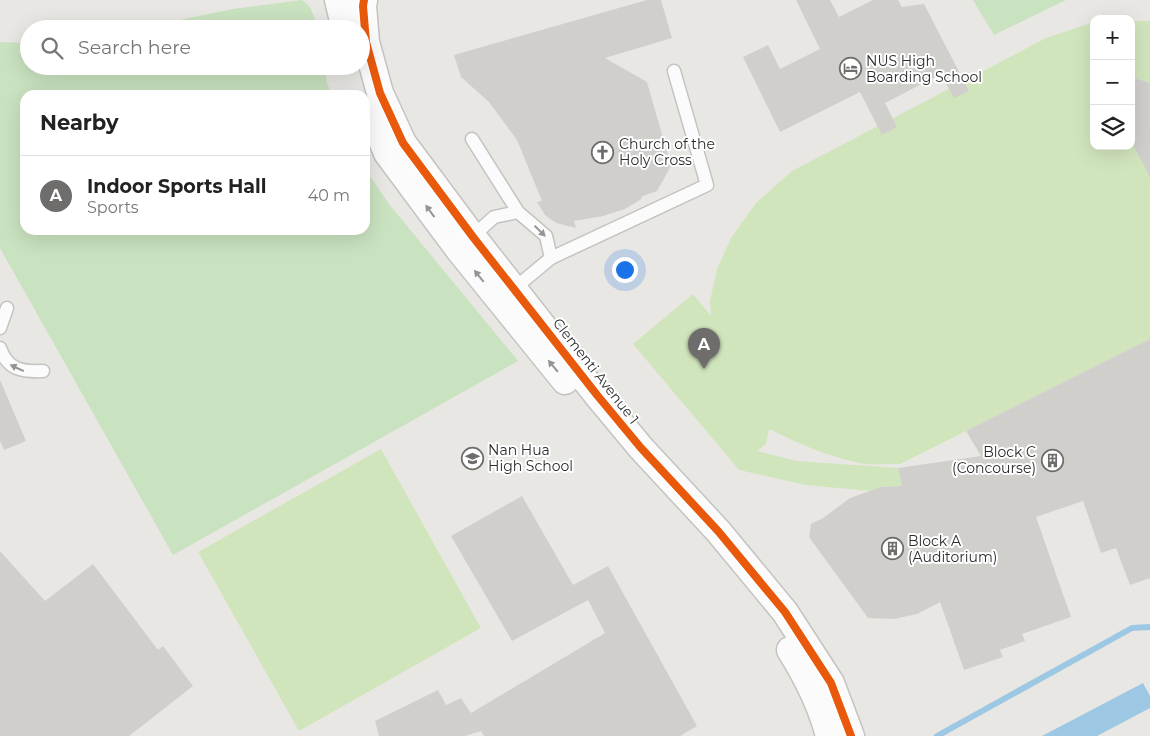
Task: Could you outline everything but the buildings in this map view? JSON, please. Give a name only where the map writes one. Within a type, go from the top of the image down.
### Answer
[{"type":"street","points":[[338,0],[343,20]]},
{"type":"street","name":"Clementi Avenue 1","points":[[364,0],[364,20]]},
{"type":"street","name":"Clementi Avenue 1","points":[[370,57],[380,94],[403,143],[466,244]]},
{"type":"street","points":[[357,75],[362,90]]},
{"type":"street","name":"Clementi Avenue 1","points":[[370,112],[387,153],[466,244],[507,295],[597,395],[717,542],[785,612],[831,682],[838,729]]},
{"type":"lane","points":[[507,295],[551,258],[708,185],[674,71]]},
{"type":"lane","points":[[472,139],[518,212],[546,236],[551,258]]},
{"type":"lane","points":[[466,244],[494,217],[518,212]]},
{"type":"lane","points":[[0,328],[7,308]]},
{"type":"lane","points":[[0,348],[2,355],[12,367],[27,372],[43,371]]},
{"type":"green space","points":[[302,0],[310,7],[315,20],[180,20],[233,9]]},
{"type":"green space","points":[[973,0],[1066,0],[994,35]]},
{"type":"green space","points":[[1135,21],[1150,21],[1150,83],[1135,78]]},
{"type":"green space","points":[[1090,23],[1090,150],[1135,150],[1135,111],[1150,140],[1150,339],[900,464],[865,464],[840,458],[804,445],[769,429],[766,444],[757,451],[796,461],[898,468],[902,486],[881,487],[870,491],[806,485],[739,470],[633,344],[693,294],[711,316],[710,301],[717,269],[731,238],[756,203],[792,171],[1046,38]]},
{"type":"green space","points":[[0,42],[20,43],[20,75],[326,75],[330,90],[20,90],[20,235],[370,235],[370,176],[389,204],[518,361],[173,555],[0,248]]},
{"type":"green space","points":[[381,449],[481,628],[299,731],[198,552]]},
{"type":"water","points":[[1143,683],[1150,696],[1150,708],[1097,736],[1042,736]]},
{"type":"waterway","points":[[937,736],[1132,628],[1150,627]]},
{"type":"cycle path","points":[[364,0],[364,20]]},
{"type":"cycle path","points":[[370,57],[380,93],[403,143],[473,237],[597,395],[641,448],[718,531],[785,612],[831,683],[851,736]]},
{"type":"place","name":"NUS High Boarding School","points":[[850,69]]},
{"type":"place","name":"Church of the Holy Cross","points":[[603,152]]},
{"type":"place","name":"Indoor Sports Hall","points":[[704,369]]},
{"type":"place","name":"Nan Hua High School","points":[[472,458]]},
{"type":"place","name":"Block C (Concourse)","points":[[1052,460]]},
{"type":"place","name":"Block A (Auditorium)","points":[[892,549]]}]
